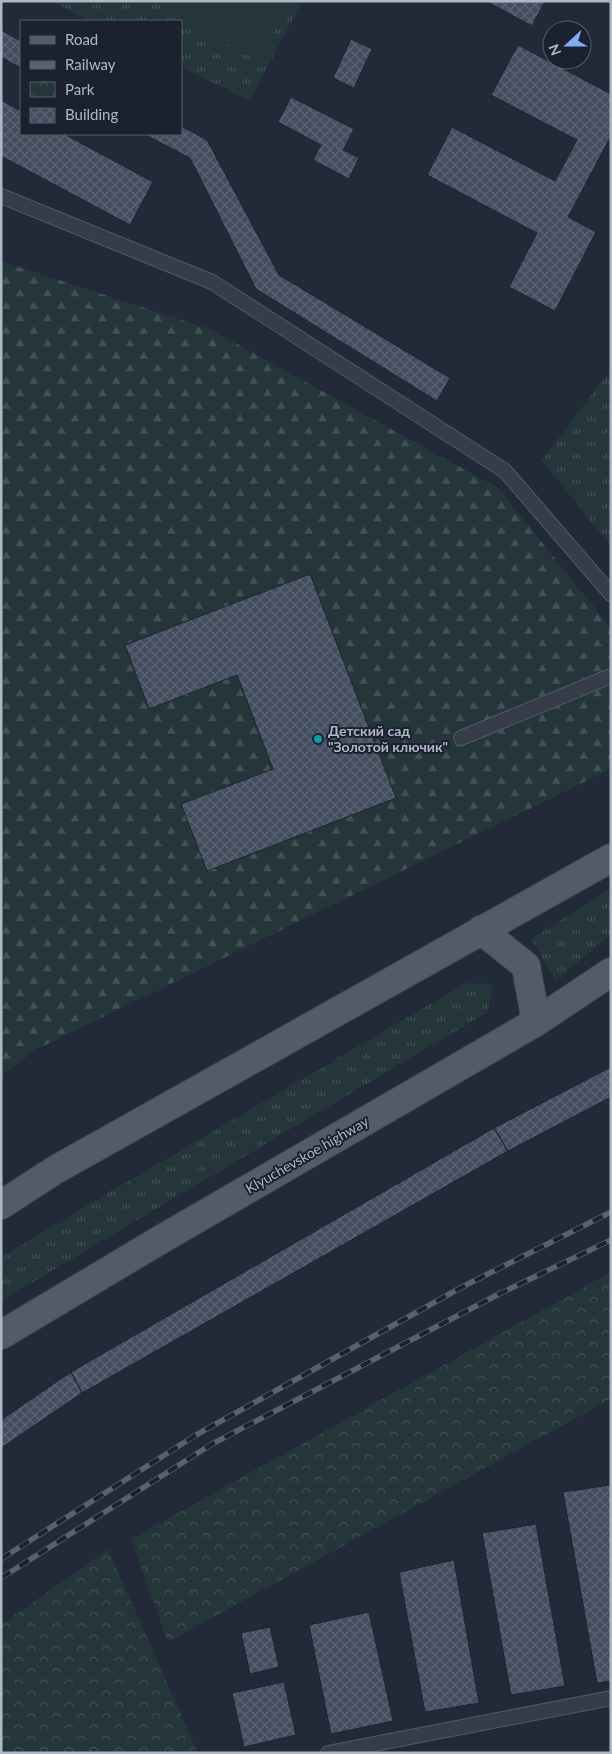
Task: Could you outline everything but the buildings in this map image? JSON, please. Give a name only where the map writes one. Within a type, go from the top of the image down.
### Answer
[{"type":"main road","points":[[1,1205],[55,1170],[611,858]]},
{"type":"main road","points":[[481,930],[526,966],[536,1022]]},
{"type":"main road","name":"Klyuchevskoe highway","points":[[1,1335],[168,1235],[536,1022],[611,972]]},
{"type":"lane","points":[[1,196],[212,282],[505,471],[611,594]]},
{"type":"lane","points":[[461,738],[611,676]]},
{"type":"lane","points":[[328,1753],[611,1698]]},
{"type":"green space","points":[[51,1],[302,1],[250,101],[182,67],[182,20],[88,20]]},
{"type":"green space","points":[[180,1],[290,1],[259,61],[173,15]]},
{"type":"green space","points":[[1,261],[212,330],[498,488],[611,628],[611,769],[37,1049],[1,1076]]},
{"type":"green space","points":[[611,369],[611,547],[542,460]]},
{"type":"green space","points":[[611,888],[611,935],[556,980],[531,939]]},
{"type":"green space","points":[[466,983],[493,984],[488,1012],[1,1301],[1,1258],[67,1217]]},
{"type":"green space","points":[[611,1272],[611,1399],[168,1642],[131,1539]]},
{"type":"green space","points":[[108,1549],[198,1753],[1,1753],[1,1625]]},
{"type":"railway","points":[[1,1559],[196,1435],[462,1287],[611,1212]]},
{"type":"railway","points":[[1,1578],[212,1444],[499,1294],[611,1240]]},
{"type":"place","name":"Детский сад \"Золотой ключик\"","points":[[318,739]]}]
